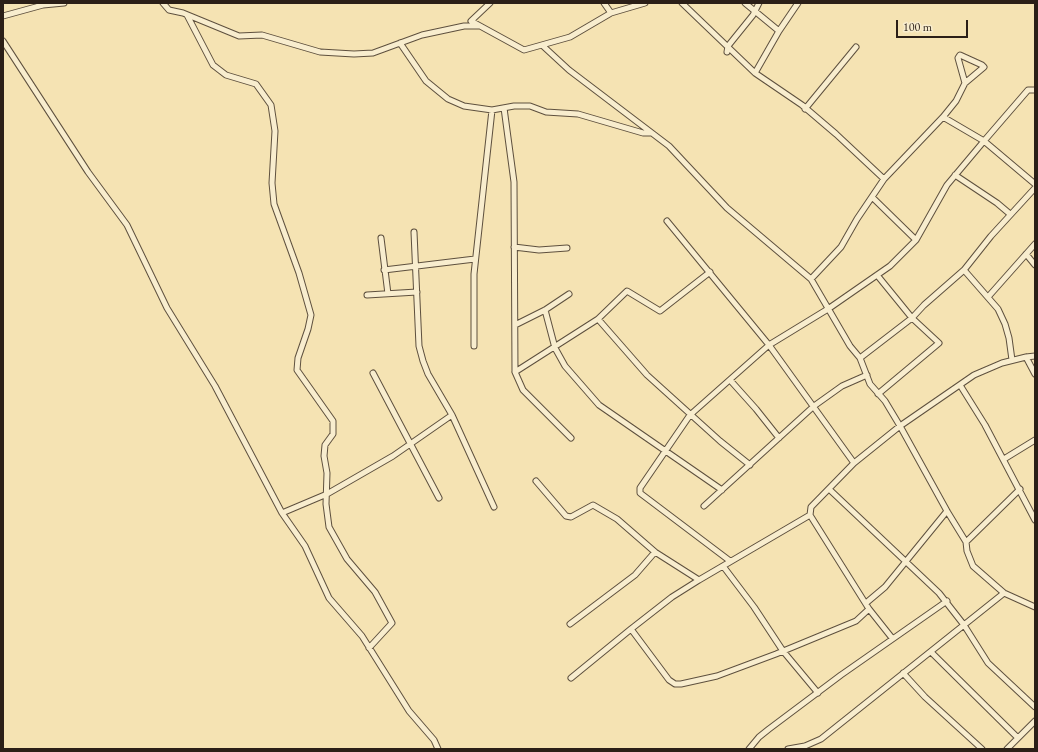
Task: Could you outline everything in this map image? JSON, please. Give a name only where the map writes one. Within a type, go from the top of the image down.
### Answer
[{"type":"street","points":[[3,16],[43,5],[64,3]]},
{"type":"street","points":[[163,3],[169,10],[188,15],[239,36],[262,35],[320,52],[366,54],[422,34],[464,26],[478,26]]},
{"type":"street","points":[[490,3],[472,19],[473,23],[524,50],[543,46],[570,37],[611,13],[645,3]]},
{"type":"street","points":[[604,3],[611,13]]},
{"type":"street","points":[[682,3],[755,73],[805,109],[836,134],[884,179]]},
{"type":"street","points":[[745,3],[780,31]]},
{"type":"street","points":[[727,52],[728,46],[753,15],[754,10],[759,3]]},
{"type":"street","points":[[755,73],[798,3]]},
{"type":"street","points":[[188,15],[213,65],[226,75],[256,84],[271,105],[275,131],[272,183],[274,204],[299,273],[310,315],[308,329],[298,358],[297,370],[333,421],[333,434],[324,450],[327,494],[326,504],[329,527],[347,559],[375,592],[391,621],[391,625],[369,648]]},
{"type":"street","points":[[3,41],[88,172],[127,225],[167,308],[215,386],[282,513],[308,553],[329,598],[354,626],[409,711],[434,740],[438,749]]},
{"type":"street","points":[[400,43],[426,80],[439,93],[464,106],[492,110],[514,106],[530,106],[546,112],[578,114],[651,133]]},
{"type":"street","points":[[543,46],[569,70],[669,146],[727,208],[811,279],[850,346],[860,358],[870,384],[885,401],[966,542],[967,551],[973,566],[1004,593],[1035,607]]},
{"type":"street","points":[[805,109],[856,47]]},
{"type":"street","points":[[811,279],[841,247],[857,219],[884,179],[943,117],[956,101],[965,83],[984,67],[960,55],[958,58],[965,83]]},
{"type":"street","points":[[730,561],[640,493],[640,488],[690,415],[769,345],[828,309],[890,266],[916,240],[955,175],[1028,90],[1035,90]]},
{"type":"street","points":[[504,108],[514,182],[515,372],[523,390],[571,438]]},
{"type":"street","points":[[474,346],[473,318],[475,259],[492,110]]},
{"type":"street","points":[[943,117],[984,141],[1035,184]]},
{"type":"street","points":[[955,175],[997,203],[1010,214]]},
{"type":"street","points":[[860,358],[912,318],[924,305],[964,270],[1010,214],[1035,188]]},
{"type":"street","points":[[872,197],[916,240]]},
{"type":"street","points":[[667,221],[769,345],[854,464]]},
{"type":"street","points":[[414,232],[420,346],[423,361],[428,374],[452,415],[494,507]]},
{"type":"street","points":[[381,238],[388,294]]},
{"type":"street","points":[[988,297],[1035,244]]},
{"type":"street","points":[[514,247],[539,250],[567,248]]},
{"type":"street","points":[[1026,254],[1035,265]]},
{"type":"street","points":[[384,270],[475,259]]},
{"type":"street","points":[[964,270],[998,309],[1005,324],[1009,338],[1012,360]]},
{"type":"street","points":[[515,372],[555,348],[598,319],[627,291],[657,310],[663,311],[710,272]]},
{"type":"street","points":[[877,275],[912,318],[938,341],[938,344],[878,394]]},
{"type":"street","points":[[367,295],[417,292]]},
{"type":"street","points":[[515,325],[544,310],[569,294]]},
{"type":"street","points":[[544,310],[555,348],[565,366],[599,405],[722,490]]},
{"type":"street","points":[[598,319],[647,375],[690,415],[750,465]]},
{"type":"street","points":[[571,678],[631,628],[672,597],[730,561],[810,515],[813,504],[854,464],[900,426],[974,375],[1012,360],[1035,356]]},
{"type":"street","points":[[1026,357],[1035,374]]},
{"type":"street","points":[[373,373],[439,498]]},
{"type":"street","points":[[704,506],[814,406],[842,386],[866,375]]},
{"type":"street","points":[[730,380],[779,438]]},
{"type":"street","points":[[960,385],[1004,459],[1035,520]]},
{"type":"street","points":[[282,513],[327,494],[410,444],[452,415]]},
{"type":"street","points":[[1004,459],[1035,440]]},
{"type":"street","points":[[536,480],[566,516],[572,517],[592,505],[616,519],[655,552],[699,580]]},
{"type":"street","points":[[829,489],[947,601],[988,663],[1035,707]]},
{"type":"street","points":[[966,542],[1020,489]]},
{"type":"street","points":[[866,603],[885,587],[947,511]]},
{"type":"street","points":[[810,515],[869,608],[892,638]]},
{"type":"street","points":[[570,624],[635,575],[655,552]]},
{"type":"street","points":[[723,566],[754,607],[784,651],[818,693]]},
{"type":"street","points":[[788,749],[806,747],[821,739],[1004,593]]},
{"type":"street","points":[[750,749],[759,737],[892,638],[947,601]]},
{"type":"street","points":[[631,628],[669,680],[675,684],[717,676],[784,651],[856,621],[869,608]]},
{"type":"street","points":[[931,652],[1018,738]]},
{"type":"street","points":[[904,673],[925,697],[982,749]]},
{"type":"street","points":[[1007,749],[1035,721]]}]
